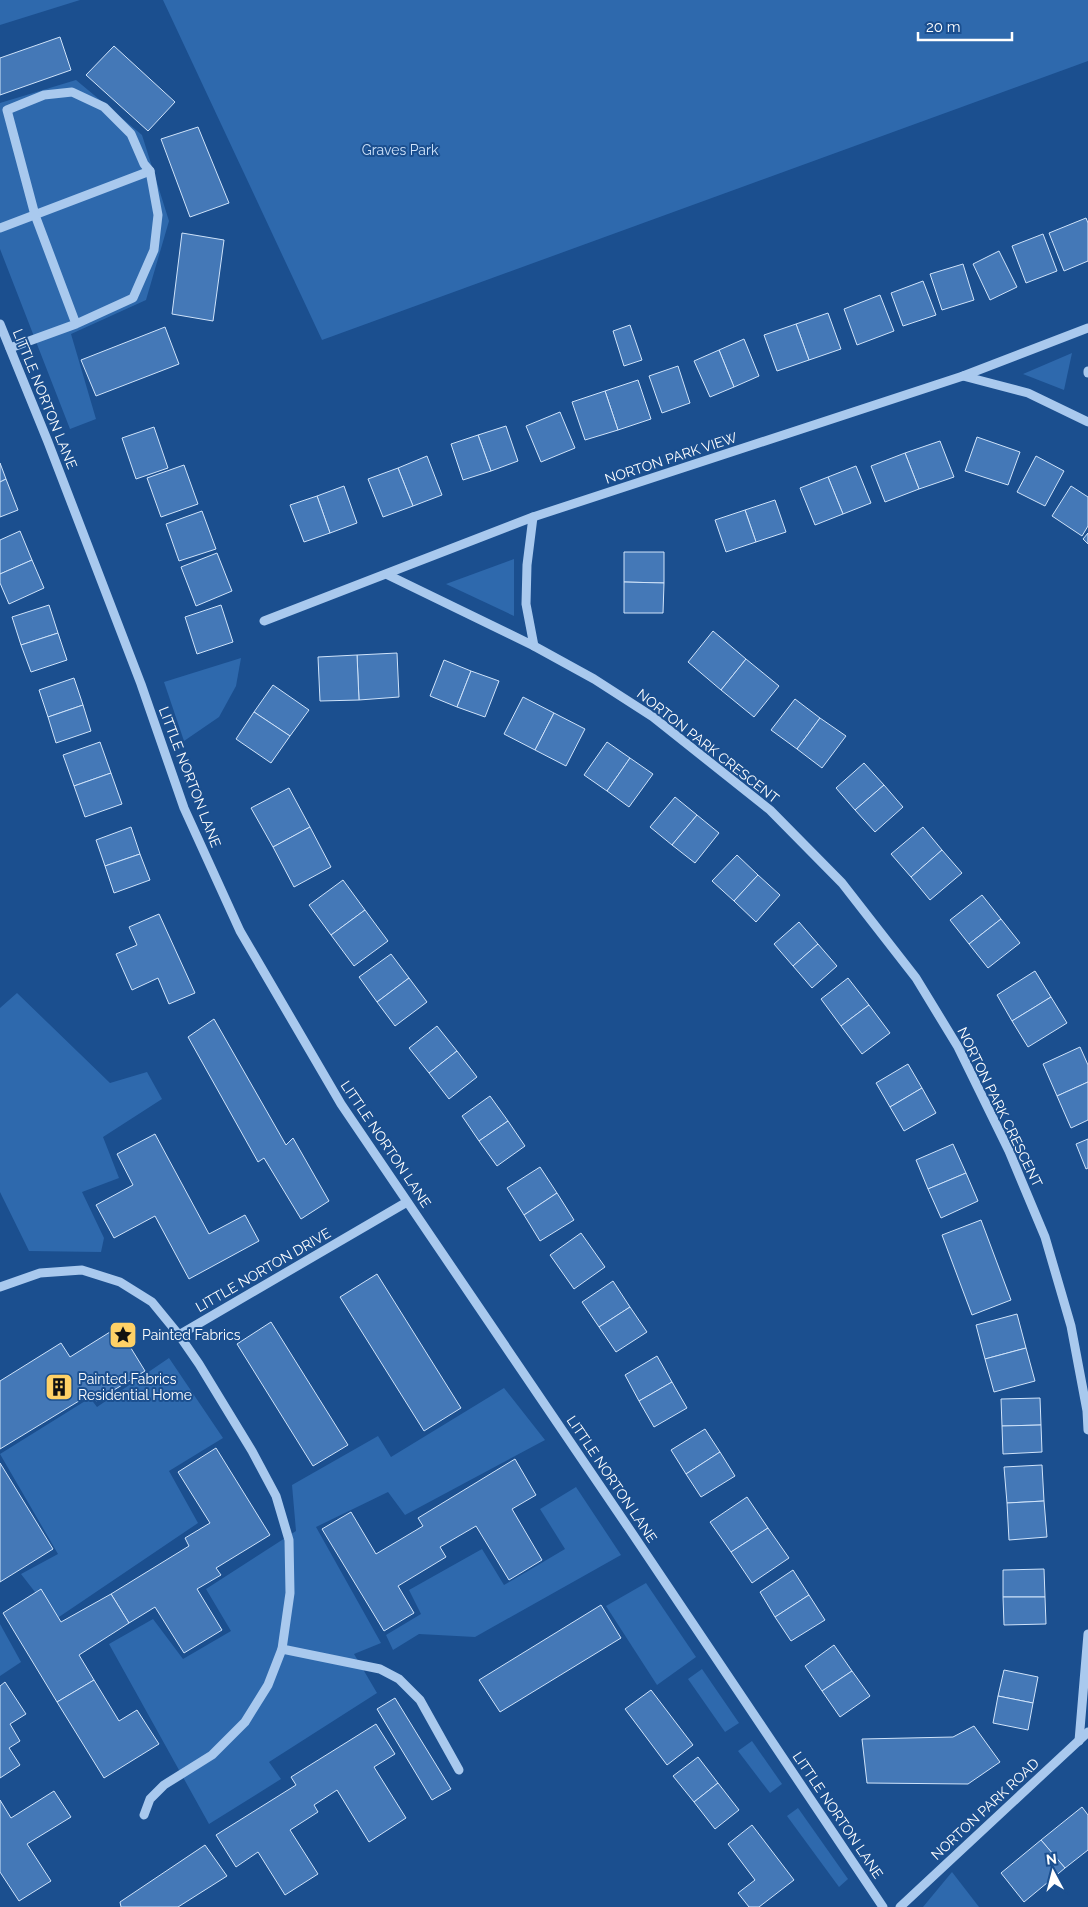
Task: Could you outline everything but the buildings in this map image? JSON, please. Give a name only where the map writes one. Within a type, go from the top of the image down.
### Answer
[{"type":"street","points":[[10,348],[76,324],[134,298],[154,250],[158,215],[150,171],[144,164],[131,134],[104,107],[72,92],[44,95],[7,110],[35,215],[76,324]]},
{"type":"street","points":[[0,228],[150,171]]},
{"type":"street","name":"LITTLE NORTON LANE","points":[[0,324],[141,684],[184,808],[240,931],[341,1104],[883,1907]]},
{"type":"street","name":"NORTON PARK VIEW","points":[[264,621],[388,575],[533,517],[963,376],[1088,328]]},
{"type":"street","points":[[963,376],[1028,393],[1088,422]]},
{"type":"street","points":[[533,517],[527,565],[526,604],[534,646]]},
{"type":"street","name":"NORTON PARK CRESCENT","points":[[388,575],[534,646],[594,679],[653,717],[770,810],[842,883],[916,978],[958,1047],[1009,1151],[1045,1237],[1071,1326],[1087,1411],[1088,1430]]},
{"type":"street","name":"LITTLE NORTON DRIVE","points":[[179,1335],[407,1202]]},
{"type":"street","points":[[0,1287],[40,1273],[82,1270],[120,1282],[152,1302],[179,1335],[199,1364],[252,1451],[276,1496],[289,1540],[290,1593],[282,1649],[268,1685],[245,1722],[212,1755],[164,1785],[150,1800],[144,1815]]},
{"type":"street","points":[[1078,1741],[1088,1634]]},
{"type":"street","points":[[282,1649],[380,1669],[399,1679],[420,1700],[459,1770]]},
{"type":"street","name":"NORTON PARK ROAD","points":[[900,1907],[1088,1732]]},
{"type":"green space","points":[[0,0],[80,0],[0,25]]},
{"type":"green space","name":"Graves Park","points":[[163,0],[1088,0],[1088,61],[322,340]]},
{"type":"green space","points":[[76,80],[142,135],[169,221],[146,300],[71,334],[96,419],[70,429],[0,249],[0,103]]},
{"type":"green space","points":[[1072,353],[1064,390],[1023,374]]},
{"type":"green space","points":[[514,559],[514,616],[446,584]]},
{"type":"green space","points":[[241,658],[236,686],[219,717],[184,741],[164,682]]},
{"type":"green space","points":[[17,993],[110,1083],[147,1072],[162,1099],[103,1137],[119,1178],[82,1192],[104,1238],[101,1252],[29,1251],[0,1192],[0,1008]]},
{"type":"green space","points":[[169,1358],[223,1438],[169,1471],[198,1523],[56,1619],[21,1574],[58,1554],[0,1454],[90,1398],[97,1407]]},
{"type":"green space","points":[[504,1388],[545,1440],[405,1515],[388,1492],[316,1527],[381,1643],[354,1654],[377,1693],[269,1762],[281,1779],[209,1824],[109,1644],[153,1619],[183,1659],[231,1631],[206,1589],[296,1531],[292,1485],[378,1436],[391,1457]]},
{"type":"green space","points":[[576,1487],[621,1555],[475,1637],[419,1634],[393,1650],[386,1635],[421,1614],[409,1590],[482,1549],[504,1585],[565,1549],[540,1509]]},
{"type":"green space","points":[[646,1583],[696,1657],[657,1685],[606,1606]]},
{"type":"green space","points":[[0,1624],[21,1662],[0,1676]]},
{"type":"green space","points":[[702,1669],[739,1723],[725,1732],[688,1679]]},
{"type":"green space","points":[[752,1741],[782,1784],[770,1793],[738,1751]]},
{"type":"green space","points":[[798,1808],[848,1879],[839,1887],[787,1816]]},
{"type":"green space","points":[[952,1872],[979,1907],[923,1907]]},
{"type":"place","name":"Painted Fabrics","points":[[123,1335]]},
{"type":"place","name":"Painted Fabrics Residential Home","points":[[59,1387]]}]
